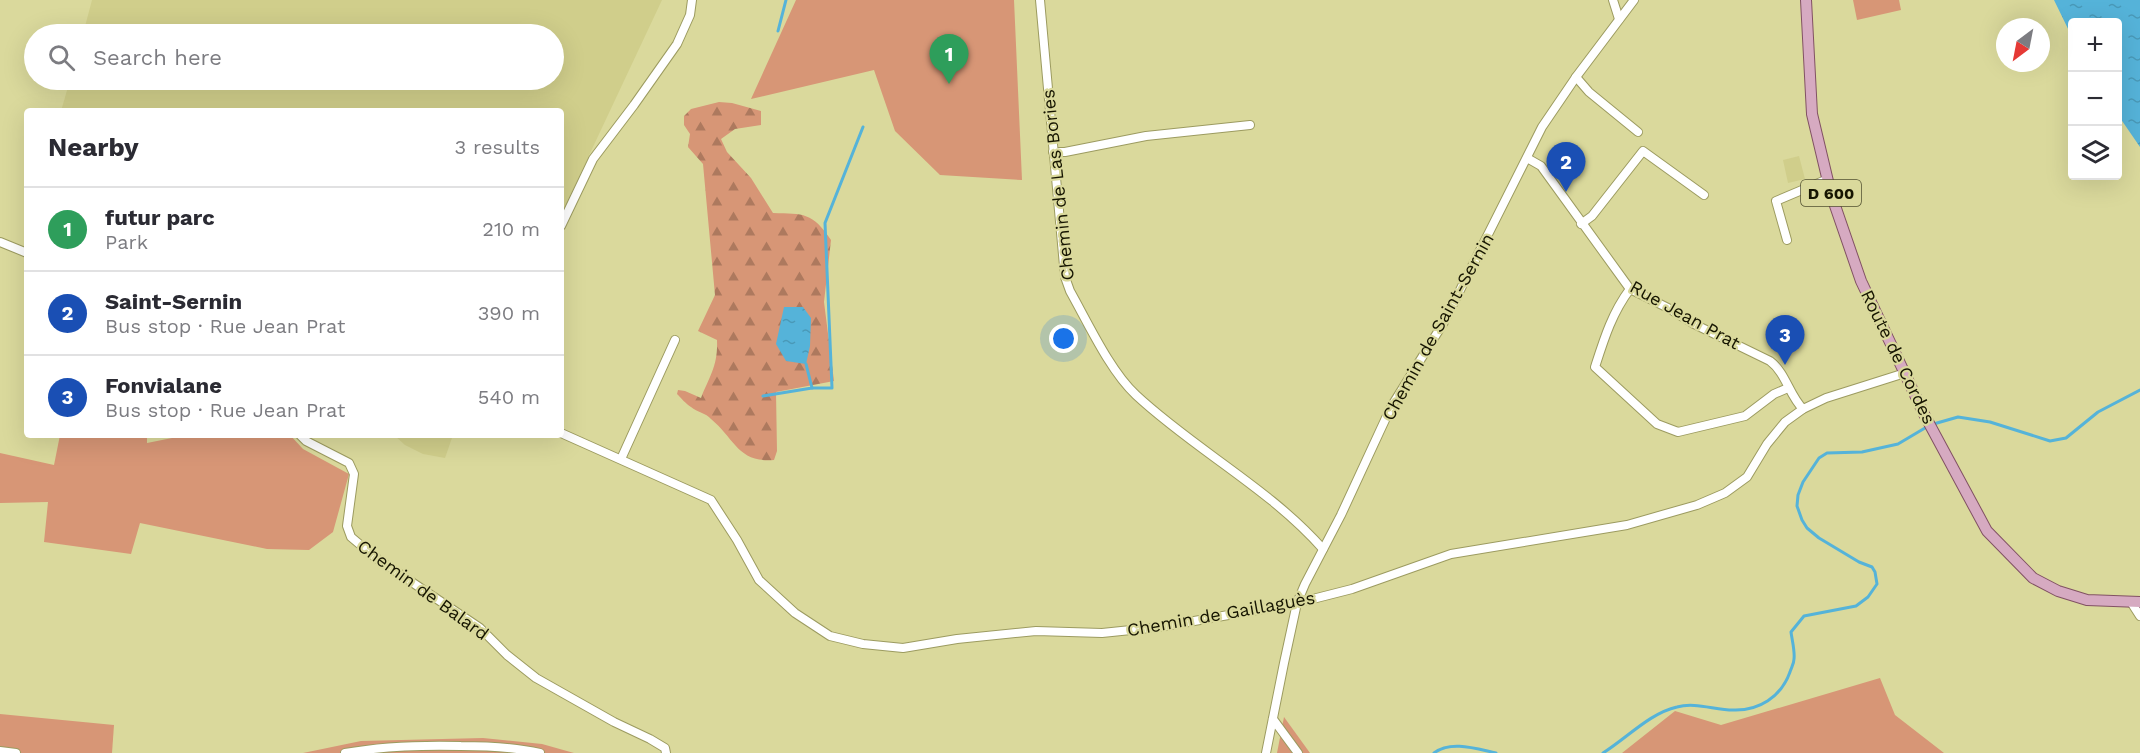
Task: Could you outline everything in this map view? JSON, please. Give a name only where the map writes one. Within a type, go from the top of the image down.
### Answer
[{"type":"main road","name":"Route de Cordes","points":[[1806,0],[1812,114],[1828,179],[1861,281],[1924,414],[1986,531],[2033,578],[2058,591],[2087,600],[2135,602]]},
{"type":"street","points":[[564,220],[592,159],[677,44],[690,15],[692,0]]},
{"type":"street","name":"Chemin de Las Bories","points":[[1040,0],[1065,277],[1070,291],[1115,369],[1135,394],[1304,527],[1323,549]]},
{"type":"street","points":[[1613,0],[1619,19]]},
{"type":"street","name":"Chemin de Saint-Sernin","points":[[1266,753],[1297,603],[1391,407],[1444,322],[1542,127],[1634,0]]},
{"type":"street","points":[[1576,77],[1589,92],[1638,132]]},
{"type":"street","points":[[1053,152],[1065,152],[1146,136],[1250,125]]},
{"type":"street","points":[[1581,224],[1592,216],[1643,151],[1704,195]]},
{"type":"street","name":"Rue Jean Prat","points":[[1527,158],[1541,166],[1630,289],[1779,367],[1788,388],[1803,409]]},
{"type":"street","points":[[1787,240],[1776,201],[1828,179]]},
{"type":"street","points":[[0,242],[24,252]]},
{"type":"street","points":[[1630,289],[1618,304],[1607,330],[1596,367],[1657,424],[1678,432],[1745,416],[1774,394],[1788,388]]},
{"type":"street","points":[[621,459],[675,340]]},
{"type":"street","name":"Chemin de Gaillaguès","points":[[564,433],[711,500],[759,580],[795,613],[830,636],[863,644],[903,648],[957,639],[1036,632],[1102,633],[1160,627],[1297,603],[1352,589],[1451,554],[1627,525],[1697,505],[1725,494],[1747,477],[1767,444],[1785,422],[1803,409],[1826,398],[1905,373]]},
{"type":"street","name":"Chemin de Balard","points":[[303,438],[348,463],[354,474],[347,526],[351,537],[480,628],[507,655],[536,678],[665,748],[666,753]]},
{"type":"street","points":[[2135,602],[2140,616]]},
{"type":"street","points":[[1273,719],[1298,753]]},
{"type":"street","points":[[345,753],[397,746],[430,745],[495,746],[540,753]]},
{"type":"street","points":[[0,752],[16,753]]},
{"type":"shaded area","points":[[92,0],[662,0],[564,209],[564,108],[62,108],[67,90],[564,90],[564,24],[86,24]]},
{"type":"shaded area","points":[[1799,156],[1805,179],[1788,183],[1783,160]]},
{"type":"shaded area","points":[[397,438],[452,438],[445,458],[423,454],[405,445]]},
{"type":"green space","points":[[796,0],[1014,0],[1022,180],[940,175],[895,131],[874,70],[751,99]]},
{"type":"green space","points":[[1853,0],[1899,0],[1901,10],[1857,20]]},
{"type":"green space","points":[[719,102],[761,111],[761,125],[735,129],[721,139],[727,152],[751,178],[773,213],[807,216],[818,224],[831,240],[824,302],[834,381],[776,392],[777,451],[774,460],[752,458],[745,454],[709,417],[693,409],[677,394],[678,390],[685,391],[701,398],[716,357],[717,340],[698,331],[715,295],[703,164],[688,147],[690,134],[684,125],[684,116],[691,109]]},
{"type":"green space","points":[[59,438],[147,438],[147,443],[172,438],[293,438],[303,449],[349,474],[333,532],[309,550],[267,549],[140,523],[131,554],[44,542],[48,502],[0,503],[0,453],[54,465]]},
{"type":"green space","points":[[1880,678],[1895,715],[1944,753],[1622,753],[1675,711],[1721,725]]},
{"type":"green space","points":[[0,714],[114,725],[112,753],[0,753]]},
{"type":"green space","points":[[1284,717],[1310,753],[1277,753]]},
{"type":"green space","points":[[483,738],[542,744],[574,753],[303,753],[361,741]]},
{"type":"water","points":[[2054,0],[2140,0],[2140,147],[2122,121],[2122,18],[2068,18],[2068,29]]},
{"type":"water","points":[[784,307],[803,307],[811,318],[810,346],[806,364],[786,361],[776,344]]},
{"type":"waterway","points":[[778,31],[786,0]]},
{"type":"waterway","points":[[812,388],[832,388],[825,223],[863,127]]},
{"type":"waterway","points":[[763,396],[812,388],[806,364]]},
{"type":"waterway","points":[[1603,753],[1648,720],[1667,710],[1691,705],[1743,710],[1768,701],[1781,689],[1794,663],[1791,632],[1804,616],[1856,606],[1868,597],[1877,584],[1872,567],[1859,562],[1819,538],[1807,528],[1797,506],[1803,482],[1819,458],[1827,453],[1862,452],[1898,444],[1930,425],[1958,417],[1990,422],[2050,441],[2066,438],[2098,412],[2140,390]]},
{"type":"waterway","points":[[1434,753],[1456,746],[1496,753]]},
{"type":"place","name":"futur parc","points":[[949,84]]},
{"type":"place","name":"Saint-Sernin","points":[[1566,192]]},
{"type":"place","name":"Fonvialane","points":[[1785,365]]}]
